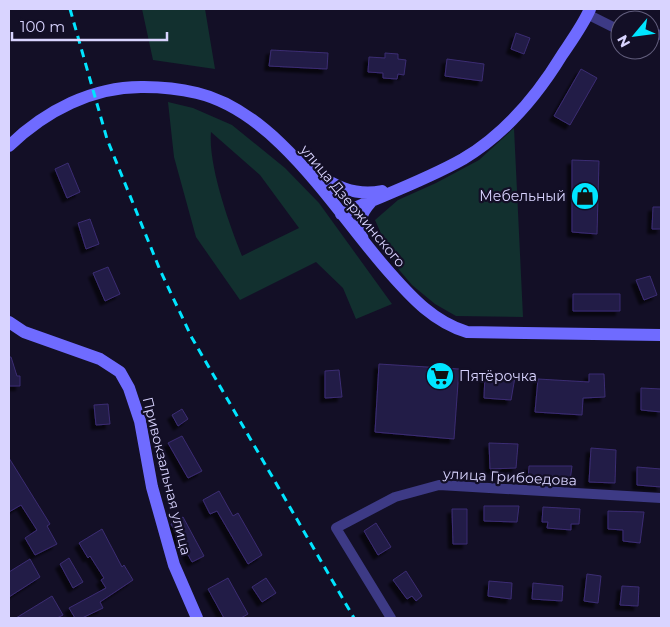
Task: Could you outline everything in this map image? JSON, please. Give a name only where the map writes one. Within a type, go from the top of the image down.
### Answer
[{"type":"main road","points":[[341,214],[436,173],[464,158],[506,127],[524,109],[547,80],[588,11]]},
{"type":"main road","name":"улица Дзержинского","points":[[9,146],[38,120],[60,107],[113,89],[157,87],[197,93],[237,110],[256,123],[300,163],[407,293],[424,309],[454,328],[467,332],[661,335]]},
{"type":"main road","points":[[300,163],[343,189],[359,193],[403,187]]},
{"type":"main road","points":[[364,242],[359,230],[360,218],[365,208],[374,199]]},
{"type":"main road","name":"Привокзальная улица","points":[[9,322],[24,332],[100,359],[120,372],[129,388],[140,421],[152,487],[165,537],[174,565],[198,618]]},
{"type":"main road","points":[[9,331],[24,332]]},
{"type":"street","points":[[588,11],[610,25]]},
{"type":"street","name":"улица Грибоедова","points":[[390,618],[336,528],[395,497],[439,485],[661,498]]},
{"type":"green space","points":[[142,9],[205,9],[215,69],[153,60]]},
{"type":"green space","points":[[168,102],[193,108],[232,125],[285,168],[319,203],[392,304],[356,319],[343,288],[316,262],[240,300],[196,237],[174,157]],"holes":[[[211,132],[260,175],[299,228],[242,256],[231,228],[216,177]]]},
{"type":"green space","points":[[514,128],[523,317],[456,316],[435,304],[412,285],[395,265],[375,220],[398,200],[436,183],[479,160]]},
{"type":"building","points":[[516,33],[530,38],[524,54],[511,49]]},
{"type":"building","points":[[271,50],[328,53],[327,69],[269,66]]},
{"type":"building","points":[[385,53],[398,54],[398,59],[406,60],[404,75],[398,74],[397,79],[383,78],[383,73],[368,72],[369,57],[385,58]]},
{"type":"building","points":[[447,59],[484,64],[482,81],[445,76]]},
{"type":"building","points":[[581,69],[597,78],[570,125],[554,116]]},
{"type":"building","name":"Мебельный","points":[[572,160],[599,161],[597,234],[572,232]]},
{"type":"building","points":[[68,163],[80,192],[67,198],[55,169]]},
{"type":"building","points":[[653,207],[661,207],[661,229],[652,229]]},
{"type":"building","points":[[90,219],[99,244],[86,249],[78,223]]},
{"type":"building","points":[[108,267],[120,294],[105,301],[93,273]]},
{"type":"building","points":[[650,276],[657,295],[644,300],[636,280]]},
{"type":"building","points":[[573,294],[620,294],[620,311],[573,311]]},
{"type":"building","points":[[9,357],[11,357],[17,376],[20,376],[20,386],[9,386]]},
{"type":"building","points":[[379,364],[459,369],[454,439],[375,432]]},
{"type":"building","points":[[339,370],[342,397],[325,398],[325,371]]},
{"type":"building","points":[[485,374],[515,377],[511,400],[484,398]]},
{"type":"building","points":[[589,374],[604,374],[605,397],[583,398],[582,415],[535,412],[538,379],[589,382]]},
{"type":"building","points":[[641,388],[661,389],[661,412],[641,410]]},
{"type":"building","points":[[108,404],[110,424],[96,425],[94,405]]},
{"type":"building","points":[[182,409],[188,419],[178,426],[172,415]]},
{"type":"building","points":[[182,436],[202,471],[188,478],[168,443]]},
{"type":"building","points":[[489,443],[518,444],[516,468],[490,469]]},
{"type":"building","points":[[591,448],[616,450],[615,483],[589,482]]},
{"type":"building","points":[[9,458],[50,524],[47,526],[57,544],[35,555],[25,538],[37,530],[21,505],[9,512]]},
{"type":"building","points":[[529,466],[572,466],[570,481],[528,480]]},
{"type":"building","points":[[637,467],[661,469],[661,487],[637,485]]},
{"type":"building","points":[[219,491],[233,516],[238,513],[262,555],[248,564],[217,511],[210,514],[203,500]]},
{"type":"building","points":[[484,506],[519,506],[517,522],[484,521]]},
{"type":"building","points":[[543,507],[580,509],[579,524],[571,524],[571,530],[547,528],[548,522],[542,522]]},
{"type":"building","points":[[452,509],[467,509],[467,544],[453,544]]},
{"type":"building","points":[[608,511],[644,512],[640,543],[623,541],[623,530],[608,529]]},
{"type":"building","points":[[183,517],[204,556],[192,562],[171,524]]},
{"type":"building","points":[[376,523],[391,547],[378,555],[364,531]]},
{"type":"building","points":[[102,529],[122,567],[124,565],[133,580],[100,602],[103,608],[82,618],[75,618],[69,608],[106,588],[101,580],[104,578],[79,543]]},
{"type":"building","points":[[69,558],[83,582],[73,588],[60,564]]},
{"type":"building","points":[[30,559],[40,577],[9,597],[9,572]]},
{"type":"building","points":[[406,571],[422,596],[416,601],[412,596],[407,599],[393,580]]},
{"type":"building","points":[[587,574],[601,576],[598,603],[584,601]]},
{"type":"building","points":[[228,578],[248,614],[241,618],[224,618],[208,589]]},
{"type":"building","points":[[266,578],[276,593],[262,602],[252,587]]},
{"type":"building","points":[[489,581],[512,583],[511,599],[488,596]]},
{"type":"building","points":[[533,583],[563,586],[562,601],[532,599]]},
{"type":"building","points":[[622,586],[639,587],[638,606],[620,605]]},
{"type":"building","points":[[52,596],[63,615],[57,618],[16,618]]},
{"type":"railway","points":[[70,9],[107,139],[160,270],[192,338],[354,618]]},
{"type":"place","name":"Мебельный","points":[[585,196]]},
{"type":"place","name":"Пятёрочка","points":[[440,376]]}]
